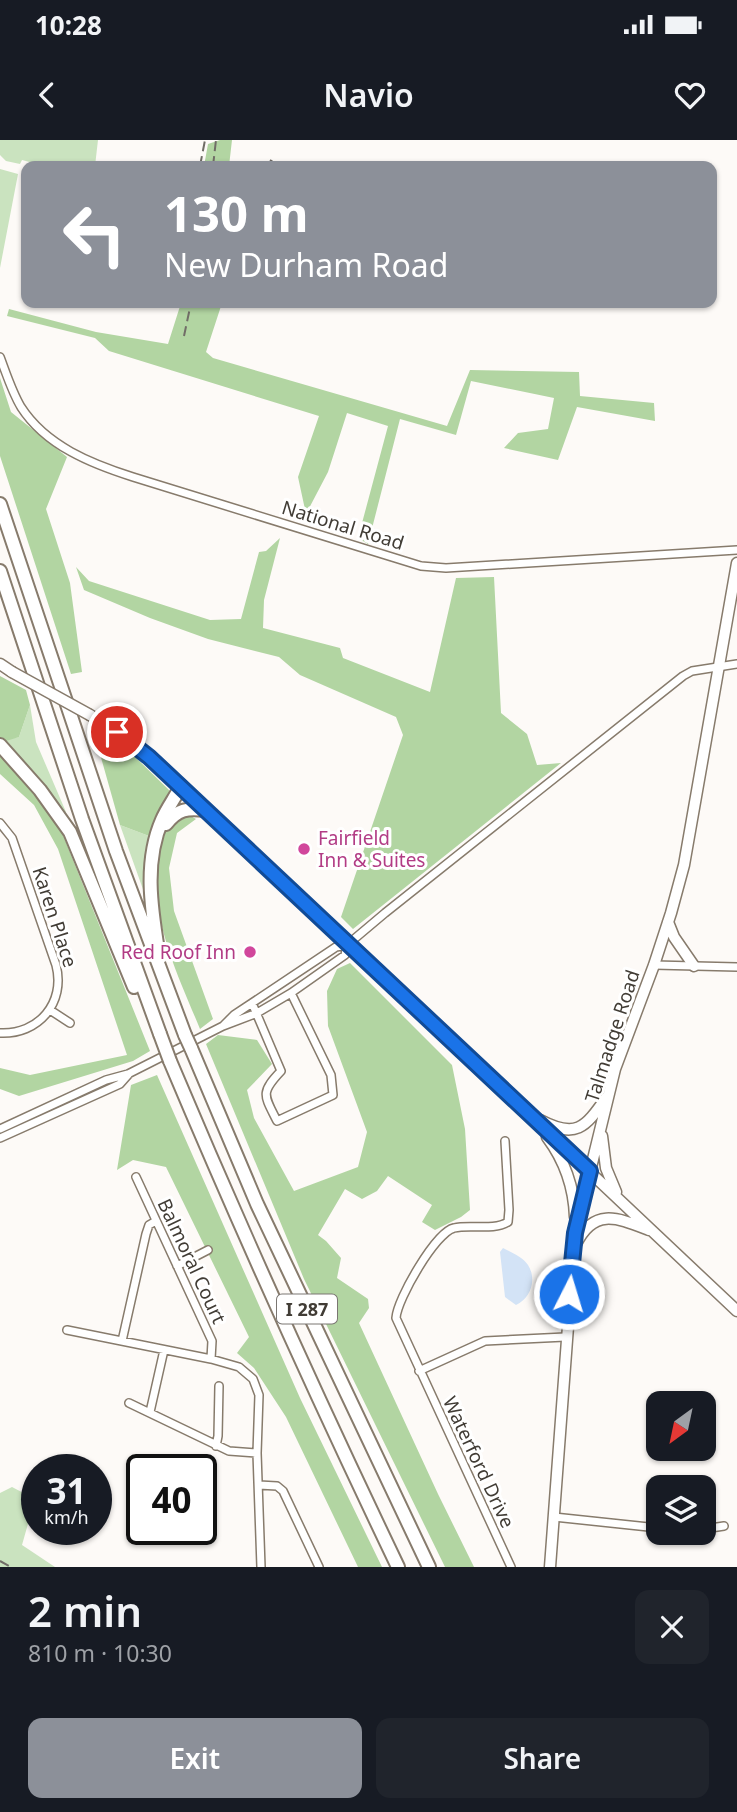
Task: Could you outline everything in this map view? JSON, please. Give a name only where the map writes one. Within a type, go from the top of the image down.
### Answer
[{"type":"highway","name":"I 287","points":[[0,504],[116,851],[185,1035],[257,1203],[429,1567]]},
{"type":"highway","name":"I 287","points":[[0,571],[82,818],[170,1061],[234,1213],[398,1567]]},
{"type":"highway","points":[[0,745],[40,790],[70,832],[146,1017],[155,1021]]},
{"type":"highway","points":[[164,981],[150,891],[151,867],[161,822],[181,786]]},
{"type":"highway","points":[[157,835],[179,811],[186,808],[205,810]]},
{"type":"street","name":"National Road","points":[[0,357],[20,406],[51,438],[75,454],[122,474],[421,566],[446,568],[737,550]]},
{"type":"street","name":"Talmadge Road","points":[[550,1567],[564,1385],[565,1337],[575,1233],[628,1031],[654,965],[684,865],[737,563]]},
{"type":"street","points":[[0,664],[90,715],[136,746],[737,1311]]},
{"type":"street","points":[[223,1026],[234,1015],[336,947],[348,945],[683,676],[692,671],[737,664]]},
{"type":"street","name":"Karen Place","points":[[0,823],[12,838],[57,965],[58,988],[50,1010]]},
{"type":"street","points":[[668,922],[674,937],[694,966]]},
{"type":"street","points":[[0,1129],[106,1080],[128,1074],[223,1026],[257,1013],[345,955],[348,945]]},
{"type":"street","points":[[654,965],[737,967]]},
{"type":"street","points":[[252,1003],[281,1071],[267,1085],[264,1097],[277,1121],[332,1095],[331,1075],[291,993]]},
{"type":"street","points":[[0,1033],[14,1033],[30,1028],[50,1010],[69,1023]]},
{"type":"street","points":[[0,1138],[120,1084],[128,1074]]},
{"type":"street","points":[[530,1114],[556,1128],[579,1128],[587,1124],[610,1092]]},
{"type":"street","points":[[530,1114],[568,1173],[575,1204],[575,1233]]},
{"type":"street","points":[[601,1129],[606,1168],[620,1199]]},
{"type":"street","name":"Waterford Drive","points":[[505,1141],[508,1222],[500,1226],[454,1228],[442,1234],[398,1304],[397,1324],[511,1567]]},
{"type":"street","name":"Balmoral Court","points":[[136,1178],[212,1341],[211,1359]]},
{"type":"street","points":[[573,1251],[586,1229],[600,1219],[616,1218],[653,1231]]},
{"type":"street","points":[[121,1341],[146,1234],[149,1225],[156,1221]]},
{"type":"street","points":[[177,1266],[208,1250]]},
{"type":"street","points":[[67,1330],[211,1359],[239,1367],[253,1379],[259,1395],[257,1453],[261,1567]]},
{"type":"street","points":[[419,1371],[485,1341],[565,1337]]},
{"type":"street","points":[[150,1412],[164,1350]]},
{"type":"street","points":[[216,1446],[219,1386]]},
{"type":"street","points":[[129,1403],[216,1446],[229,1451],[257,1453]]},
{"type":"street","points":[[259,1485],[277,1486],[283,1491],[319,1567]]},
{"type":"street","points":[[554,1517],[646,1527]]},
{"type":"street","points":[[716,1527],[724,1526]]},
{"type":"green space","points":[[0,140],[98,140],[96,161],[22,160],[20,164],[6,161],[0,155]]},
{"type":"green space","points":[[232,140],[230,161],[205,161],[208,144]]},
{"type":"green space","points":[[0,169],[18,174],[0,268]]},
{"type":"green space","points":[[179,308],[220,308],[206,352],[213,358],[447,426],[470,370],[579,372],[580,396],[654,403],[655,421],[577,407],[558,460],[504,448],[518,433],[548,429],[554,398],[471,381],[456,435],[400,419],[368,544],[358,538],[388,426],[347,413],[328,472],[306,514],[298,477],[319,416],[109,351],[95,338],[7,316],[9,309],[96,332],[168,344]]},
{"type":"green space","points":[[0,378],[11,412],[67,457],[46,509],[70,583],[82,672],[71,674],[0,456]]},
{"type":"green space","points":[[280,538],[264,600],[263,628],[340,648],[343,658],[430,692],[456,578],[494,577],[501,713],[527,734],[537,765],[561,763],[353,929],[341,917],[403,735],[396,717],[300,675],[279,657],[208,639],[84,590],[76,567],[89,581],[210,620],[241,619],[259,552],[266,551]]},
{"type":"green space","points":[[0,676],[26,690],[30,705],[19,737],[6,741],[0,740]]},
{"type":"green space","points":[[30,705],[36,742],[66,812],[63,813],[0,740],[19,737]]},
{"type":"green space","points":[[93,729],[133,755],[169,790],[171,796],[157,816],[149,836],[120,825]]},
{"type":"green space","points":[[0,752],[37,792],[63,835],[150,1051],[133,1061],[19,1096],[0,1089],[0,1068],[30,1075],[127,1055],[58,849],[34,805],[0,774]]},
{"type":"green space","points":[[189,815],[196,819],[177,833],[169,868],[174,911],[213,1019],[200,1029],[174,966],[157,899],[156,877],[163,835],[178,819]]},
{"type":"green space","points":[[120,825],[149,836],[145,895]]},
{"type":"green space","points":[[350,963],[452,1065],[465,1129],[470,1210],[435,1230],[422,1222],[432,1205],[388,1176],[377,1191],[362,1199],[345,1189],[318,1235],[341,1258],[337,1278],[368,1299],[369,1308],[359,1323],[474,1567],[445,1567],[304,1279],[206,1044],[218,1035],[257,1040],[272,1064],[247,1090],[254,1118],[294,1191],[358,1167],[367,1132],[328,1026],[327,991],[337,969]]},
{"type":"green space","points":[[157,1075],[300,1398],[382,1567],[358,1567],[286,1417],[254,1368],[237,1353],[249,1337],[166,1167],[133,1160],[117,1170],[131,1085]]},
{"type":"green space","points":[[12,1487],[21,1492],[21,1545],[55,1567],[0,1567],[0,1493]]},
{"type":"water","points":[[503,1248],[526,1262],[531,1270],[529,1293],[516,1305],[505,1297],[500,1252]]},
{"type":"railway","points":[[201,161],[205,140]]},
{"type":"railway","points":[[214,161],[216,140]]},
{"type":"railway","points":[[184,336],[190,308]]},
{"type":"railway","points":[[0,1561],[11,1567]]},
{"type":"place","name":"Fairfield Inn & Suites","points":[[304,849]]},
{"type":"place","name":"Red Roof Inn","points":[[250,952]]},
{"type":"route","points":[[117,732],[149,757],[590,1171],[575,1233],[569,1294]]}]
